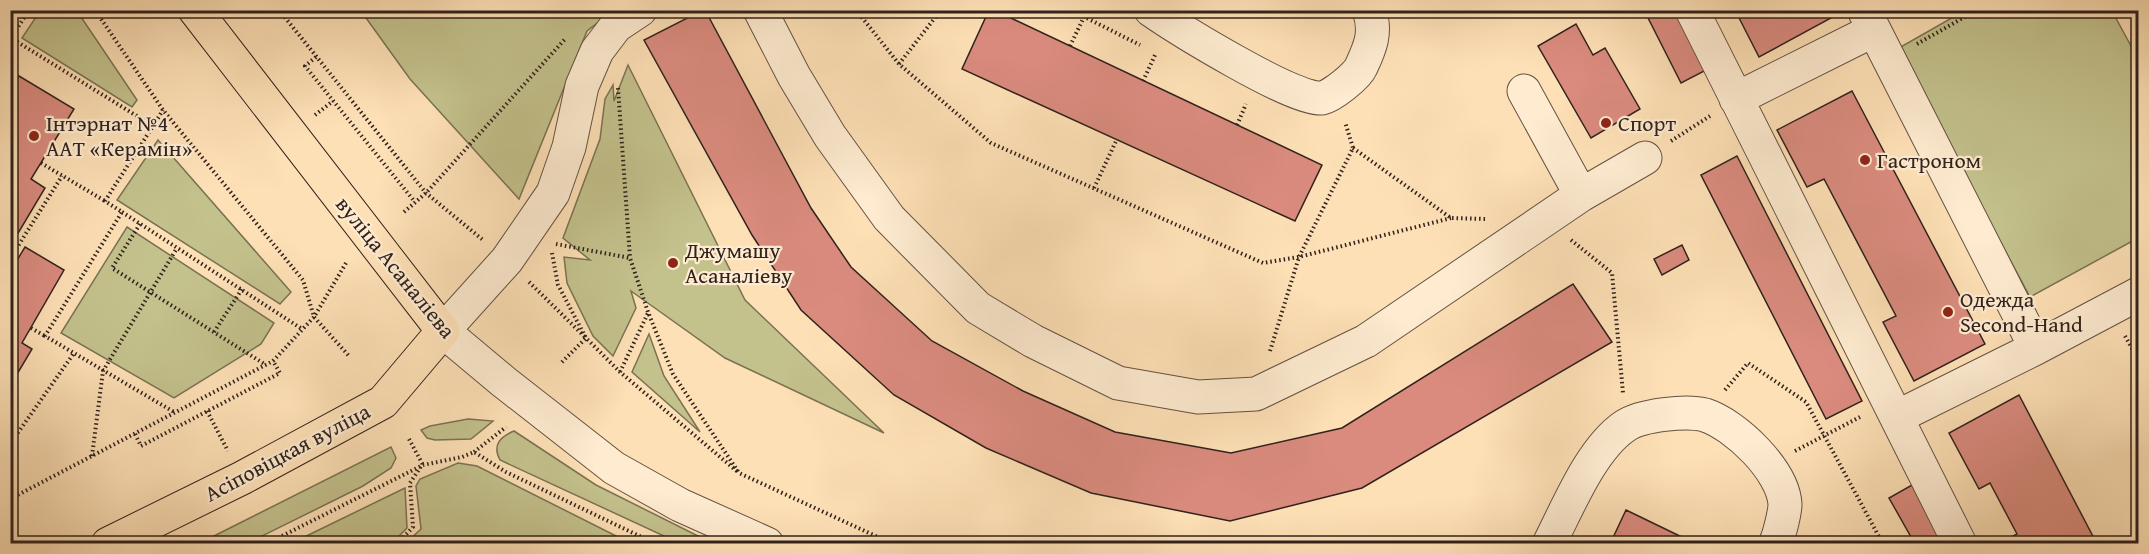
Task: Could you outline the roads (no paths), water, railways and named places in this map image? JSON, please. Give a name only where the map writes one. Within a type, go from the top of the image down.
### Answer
[{"type":"main road","name":"вуліца Асаналіева","points":[[195,10],[443,331]]},
{"type":"main road","name":"Асіповіцкая вуліца","points":[[108,543],[242,478],[383,402],[443,331]]},
{"type":"street","points":[[443,331],[507,260],[553,193],[569,147],[582,86],[597,51],[616,26],[640,10]]},
{"type":"street","points":[[760,10],[794,76],[830,136],[890,218],[978,308],[1033,341],[1118,383],[1198,397],[1256,394],[1366,341],[1581,195],[1645,158]]},
{"type":"street","points":[[1157,12],[1260,76],[1309,96],[1322,98],[1334,92],[1358,72],[1372,41],[1369,10]]},
{"type":"street","points":[[1692,10],[1960,543]]},
{"type":"street","points":[[1736,99],[1869,20],[2036,348]]},
{"type":"street","points":[[1524,91],[1581,195]]},
{"type":"street","points":[[1893,409],[2036,348],[2139,294]]},
{"type":"street","name":"вуліца Асаналіева","points":[[443,331],[614,468],[680,505],[767,543]]},
{"type":"street","points":[[1548,543],[1596,454],[1626,425],[1658,413],[1705,415],[1741,435],[1775,474],[1785,504],[1775,543]]},
{"type":"place","name":"Спорт","points":[[1606,123]]},
{"type":"place","name":"Інтэрнат №4 ААТ «Керамін»","points":[[34,136]]},
{"type":"place","name":"Гастроном","points":[[1865,160]]},
{"type":"place","name":"Джумашу Асаналіеву","points":[[673,263]]},
{"type":"place","name":"Одежда Second-Hand","points":[[1948,312]]}]
